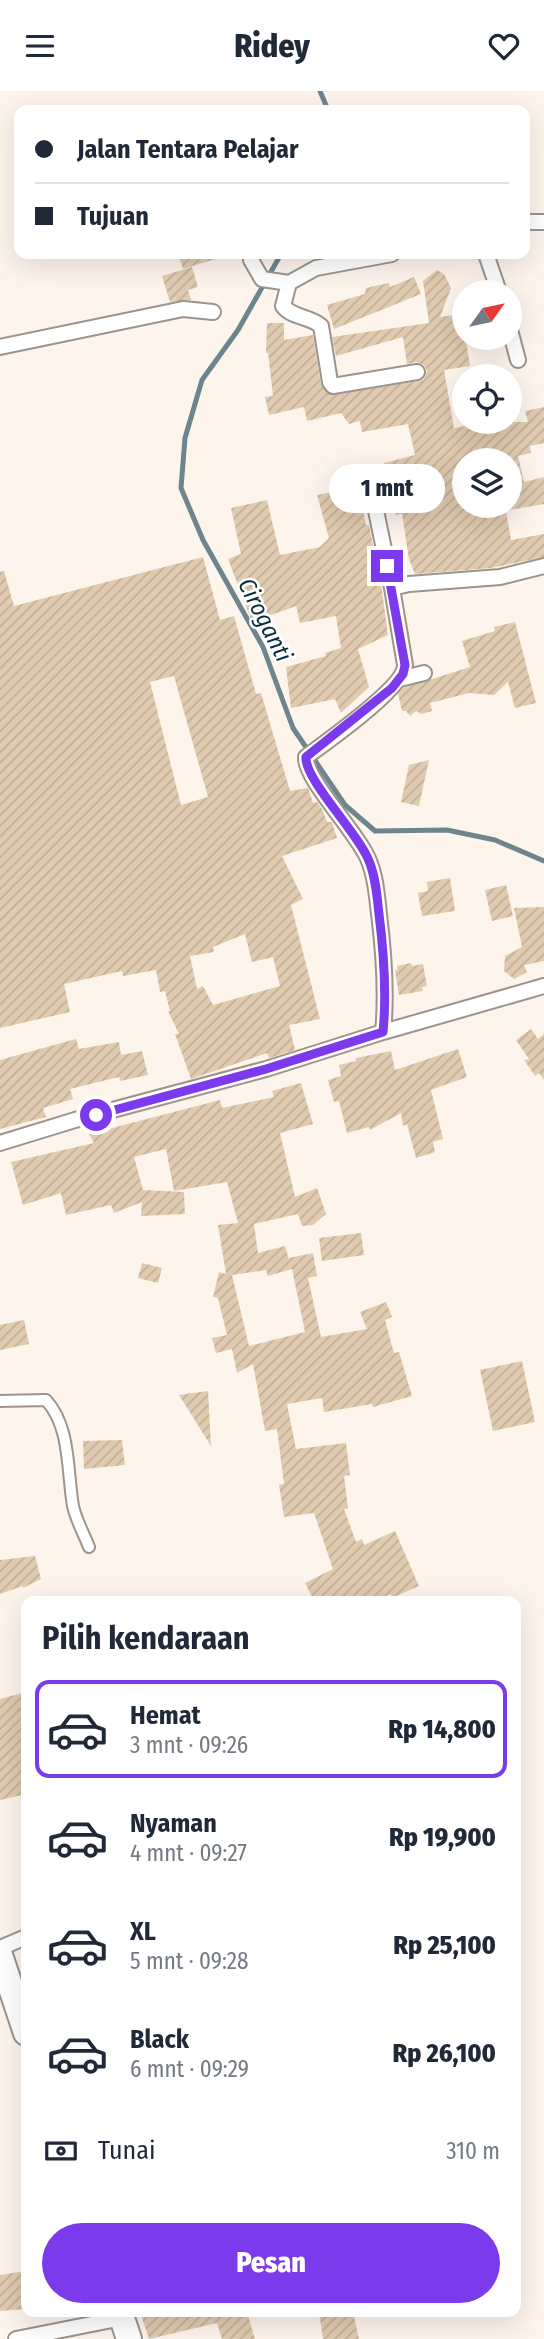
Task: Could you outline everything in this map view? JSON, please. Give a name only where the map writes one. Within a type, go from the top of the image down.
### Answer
[{"type":"highway","points":[[0,1955],[5,1985],[21,2022]]},
{"type":"street","points":[[276,281],[316,268],[365,259]]},
{"type":"street","points":[[488,259],[495,280]]},
{"type":"street","points":[[251,260],[276,281],[288,312],[321,325],[330,382],[333,386],[417,372]]},
{"type":"street","points":[[0,347],[183,309],[213,311]]},
{"type":"street","points":[[515,350],[518,360]]},
{"type":"street","points":[[383,1032],[386,967],[370,862],[307,765],[312,752],[363,713],[400,679],[405,670],[374,501],[380,492],[394,484]]},
{"type":"street","points":[[392,588],[409,584],[500,577],[544,566]]},
{"type":"street","points":[[400,679],[424,673]]},
{"type":"street","points":[[0,1143],[266,1069],[544,986]]},
{"type":"street","points":[[0,1401],[46,1400],[52,1406],[62,1427],[74,1510],[89,1547]]},
{"type":"street","points":[[0,1948],[21,1939]]},
{"type":"street","points":[[16,2339],[123,2323]]},
{"type":"building","points":[[180,259],[216,259],[183,269]]},
{"type":"building","points":[[192,267],[198,287],[188,290],[191,300],[170,302],[162,276]]},
{"type":"building","points":[[437,270],[444,274],[451,288],[440,317],[452,315],[452,350],[468,350],[470,364],[452,364],[452,369],[444,370],[452,416],[452,434],[522,434],[522,422],[528,422],[525,411],[544,407],[544,443],[530,446],[531,453],[522,455],[522,448],[452,448],[452,518],[507,518],[511,540],[544,534],[544,557],[491,568],[415,574],[409,559],[402,514],[396,515],[391,497],[402,489],[403,480],[395,474],[387,477],[384,463],[415,455],[408,424],[362,432],[360,421],[349,424],[341,413],[307,421],[304,407],[269,415],[265,397],[273,396],[266,353],[267,323],[284,323],[284,340],[313,335],[321,384],[330,395],[424,379],[427,371],[424,365],[416,362],[407,364],[403,337],[336,356],[332,337],[429,323],[423,281]]},
{"type":"building","points":[[414,277],[421,294],[334,329],[327,305],[365,294],[366,288],[389,283],[390,287]]},
{"type":"building","points":[[522,473],[524,482],[544,477],[544,504],[522,508]]},
{"type":"building","points":[[358,487],[381,584],[388,635],[358,649],[369,687],[341,713],[335,699],[291,708],[286,667],[326,656],[325,653],[341,648],[336,616],[300,623],[296,606],[252,622],[228,559],[241,554],[231,508],[267,500],[280,555],[320,547],[329,538],[317,495]]},
{"type":"building","points":[[203,557],[220,620],[234,616],[256,694],[261,693],[290,791],[308,788],[313,803],[317,802],[327,822],[332,822],[337,838],[282,856],[303,899],[291,905],[320,1019],[289,1025],[295,1050],[269,1058],[267,1053],[191,1079],[175,1034],[179,1034],[168,1011],[165,991],[160,992],[156,970],[123,976],[122,971],[64,984],[70,1012],[0,1028],[0,572],[4,571],[14,606]],"holes":[[[174,676],[208,797],[181,805],[150,682]],[[245,934],[252,962],[273,957],[280,986],[213,1005],[203,986],[197,989],[190,956],[214,952],[213,947]]]},
{"type":"building","points":[[515,622],[536,703],[515,708],[508,682],[494,695],[469,693],[430,703],[432,711],[422,714],[416,711],[410,716],[406,711],[402,711],[398,694],[403,688],[470,667],[462,641],[495,631],[494,627]]},
{"type":"building","points":[[429,760],[419,806],[401,802],[409,765]]},
{"type":"building","points":[[450,878],[455,911],[422,916],[418,893],[428,891],[427,882]]},
{"type":"building","points":[[506,885],[513,916],[492,921],[485,890]]},
{"type":"building","points":[[544,907],[544,961],[524,965],[527,972],[514,979],[504,971],[505,956],[522,947],[514,908]]},
{"type":"building","points":[[411,963],[412,966],[423,964],[427,986],[422,987],[423,991],[399,995],[395,970],[398,970],[397,966]]},
{"type":"building","points":[[531,1029],[538,1039],[544,1034],[544,1080],[539,1073],[535,1076],[524,1060],[529,1059],[516,1040]]},
{"type":"building","points":[[76,1039],[79,1049],[119,1042],[121,1055],[142,1051],[148,1075],[120,1081],[119,1077],[70,1089],[73,1099],[43,1108],[46,1117],[0,1129],[0,1060]]},
{"type":"building","points":[[458,1049],[467,1077],[431,1090],[443,1139],[433,1142],[435,1152],[416,1158],[407,1124],[403,1126],[401,1113],[370,1130],[369,1127],[347,1133],[339,1101],[334,1102],[328,1080],[341,1076],[339,1065],[356,1061],[356,1058],[391,1051],[395,1070]]},
{"type":"building","points":[[301,1083],[313,1124],[280,1133],[295,1197],[317,1188],[326,1214],[313,1225],[302,1226],[298,1214],[254,1224],[258,1253],[285,1246],[290,1263],[289,1258],[313,1253],[317,1276],[308,1278],[321,1337],[367,1329],[360,1312],[386,1302],[392,1317],[385,1320],[394,1353],[399,1352],[412,1396],[373,1407],[372,1404],[324,1412],[322,1398],[287,1404],[296,1449],[346,1443],[350,1475],[344,1476],[348,1508],[344,1509],[356,1542],[362,1539],[364,1545],[395,1531],[419,1586],[396,1596],[312,1596],[305,1583],[333,1569],[314,1513],[284,1517],[279,1485],[284,1484],[277,1429],[265,1431],[253,1364],[237,1373],[232,1349],[216,1353],[212,1338],[227,1335],[218,1298],[213,1297],[219,1272],[226,1274],[218,1225],[238,1223],[227,1182],[174,1191],[166,1149],[134,1157],[143,1190],[184,1192],[185,1214],[141,1216],[142,1202],[114,1213],[111,1205],[66,1215],[61,1193],[23,1205],[11,1162],[94,1143],[89,1134],[220,1100],[222,1108],[274,1097],[272,1091]],"holes":[[[292,1269],[305,1332],[249,1346],[232,1275],[266,1270],[268,1276]]]},
{"type":"building","points":[[361,1233],[364,1255],[322,1261],[319,1238]]},
{"type":"building","points":[[142,1263],[162,1268],[158,1283],[138,1278]]},
{"type":"building","points":[[24,1320],[29,1344],[0,1350],[0,1325]]},
{"type":"building","points":[[522,1361],[535,1422],[493,1431],[480,1370]]},
{"type":"building","points":[[208,1391],[211,1446],[179,1395]]},
{"type":"building","points":[[122,1440],[125,1465],[84,1469],[83,1441]]},
{"type":"building","points":[[35,1556],[41,1579],[23,1588],[0,1594],[0,1560]]},
{"type":"building","points":[[21,1693],[21,1795],[0,1800],[0,1699]]},
{"type":"building","points":[[21,2272],[21,2309],[0,2311],[0,2275]]},
{"type":"building","points":[[142,2317],[248,2317],[255,2339],[222,2339],[217,2323],[149,2339]]},
{"type":"building","points":[[320,2317],[354,2317],[359,2339],[323,2339]]},
{"type":"waterway","name":"Ciroganti","points":[[320,91],[326,105]]},
{"type":"waterway","name":"Ciroganti","points":[[278,259],[238,330],[202,380],[185,438],[181,488],[203,540],[263,647],[293,728],[345,805],[375,831],[447,830],[495,840],[544,861]]},
{"type":"route","points":[[96,1115],[266,1069],[383,1032],[386,967],[370,862],[349,826],[312,775],[306,757],[392,688],[405,670],[387,566]]}]
